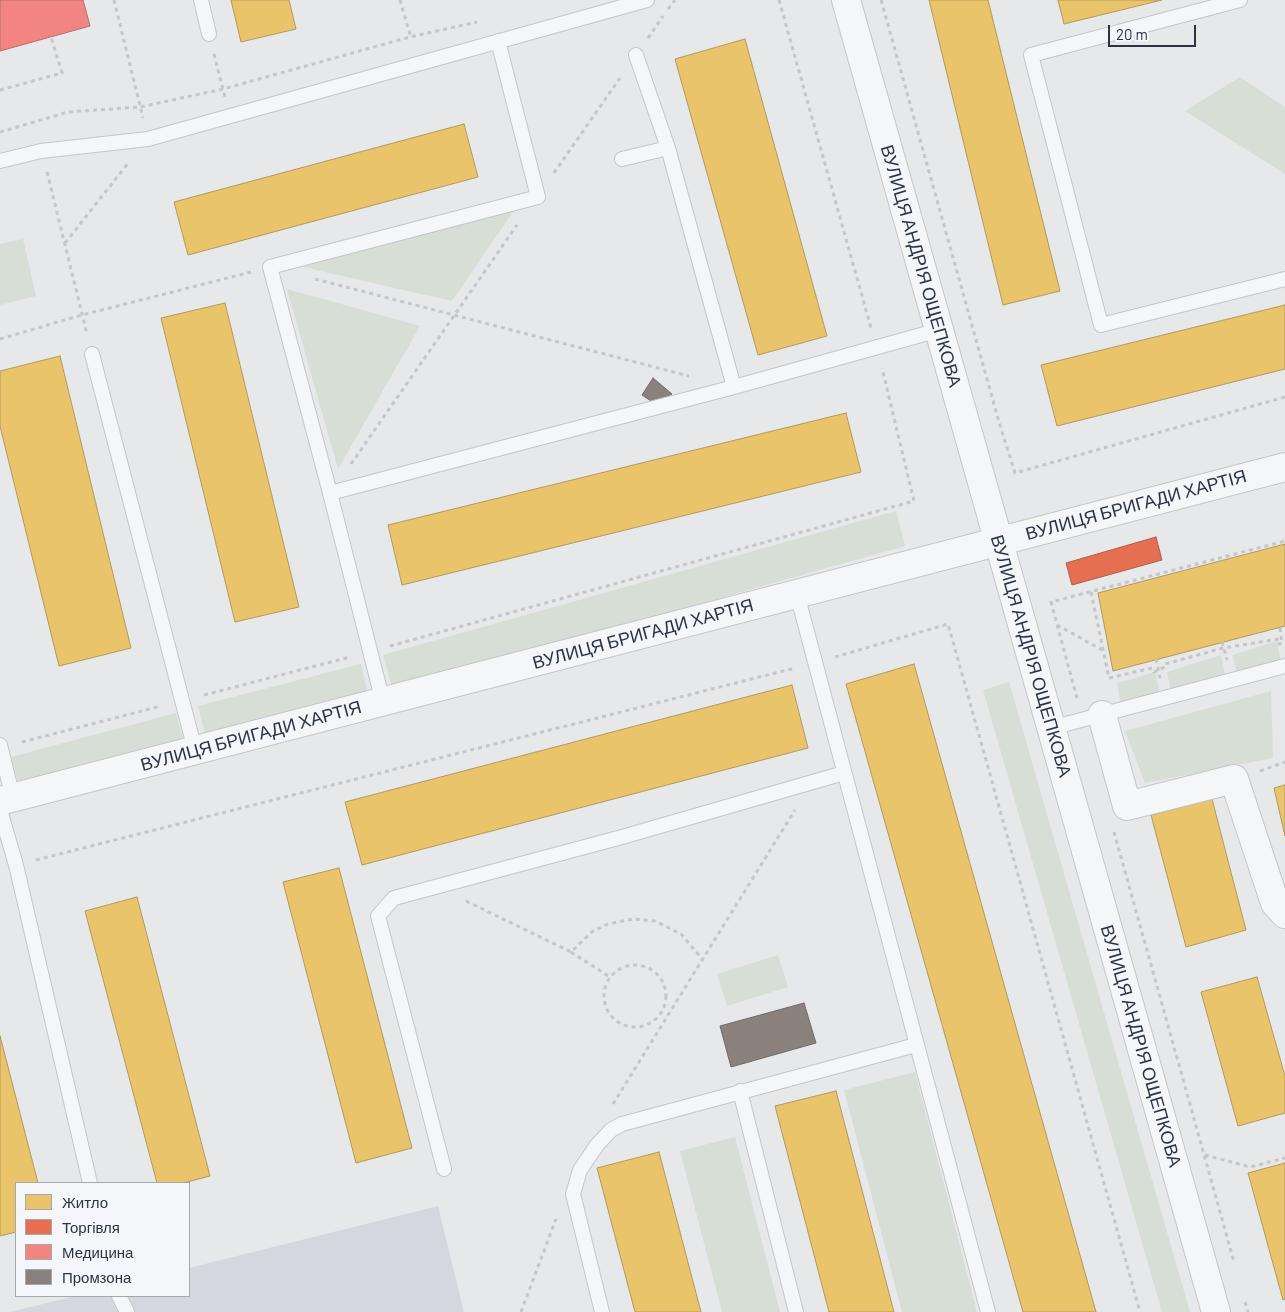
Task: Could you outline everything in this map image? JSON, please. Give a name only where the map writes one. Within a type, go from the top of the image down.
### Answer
[{"type":"street","name":"ВУЛИЦЯ АНДРІЯ ОЩЕПКОВА","points":[[846,0],[1216,1312]]},
{"type":"street","name":"ВУЛИЦЯ БРИГАДИ ХАРТІЯ","points":[[4,803],[195,750],[1285,467]]},
{"type":"street","points":[[1092,717],[1126,806],[1234,779],[1275,903],[1285,914]]},
{"type":"lane","points":[[201,0],[209,34]]},
{"type":"lane","points":[[0,161],[41,151],[148,139],[648,0]]},
{"type":"lane","points":[[1240,0],[1031,55],[1101,325],[1285,279]]},
{"type":"lane","points":[[383,702],[270,267],[538,196],[498,41]]},
{"type":"lane","points":[[636,55],[668,148],[734,387]]},
{"type":"lane","points":[[622,158],[668,148]]},
{"type":"lane","points":[[330,493],[734,387],[939,330]]},
{"type":"lane","points":[[92,354],[195,750]]},
{"type":"lane","points":[[797,594],[988,1312]]},
{"type":"lane","points":[[1051,728],[1285,666]]},
{"type":"lane","points":[[0,747],[4,803],[16,865],[90,1182]]},
{"type":"lane","points":[[444,1169],[378,916],[394,898],[622,837],[844,773]]},
{"type":"lane","points":[[602,1312],[573,1194],[580,1170],[597,1145],[611,1130],[622,1124],[740,1091],[916,1045]]},
{"type":"lane","points":[[740,1091],[796,1312]]},
{"type":"lane","points":[[120,1297],[127,1312]]},
{"type":"path","points":[[64,243],[148,139],[114,0]]},
{"type":"path","points":[[400,0],[418,64]]},
{"type":"path","points":[[330,493],[675,0]]},
{"type":"path","points":[[0,747],[370,651],[914,501],[877,348],[779,0]]},
{"type":"path","points":[[881,0],[1015,473],[1285,397]]},
{"type":"path","points":[[0,132],[68,112],[140,107],[223,89],[410,37],[485,21]]},
{"type":"path","points":[[209,34],[230,116]]},
{"type":"path","points":[[0,90],[62,73],[51,37]]},
{"type":"path","points":[[41,151],[92,354]]},
{"type":"path","points":[[0,339],[82,315],[270,267],[734,387]]},
{"type":"path","points":[[1092,717],[1056,624],[1051,602],[1285,541]]},
{"type":"path","points":[[1091,592],[1109,678],[1152,668],[1154,672],[1165,667],[1165,664],[1223,648],[1279,639],[1279,644],[1285,643]]},
{"type":"path","points":[[16,865],[815,663],[948,624],[1140,1312]]},
{"type":"path","points":[[1056,624],[1104,651]]},
{"type":"path","points":[[609,1111],[812,782]]},
{"type":"path","points":[[1112,824],[1235,1266]]},
{"type":"path","points":[[436,887],[571,952],[610,977]]},
{"type":"path","points":[[571,952],[593,931],[608,924],[633,919],[655,921],[681,934],[703,960]]},
{"type":"path","points":[[632,965],[652,970],[659,976],[664,985],[666,995],[665,1005],[660,1014],[653,1022],[633,1028],[622,1025],[614,1020],[607,1011],[604,1001],[604,990],[607,980],[614,972],[632,965]]},
{"type":"path","points":[[660,1014],[666,1018]]},
{"type":"path","points":[[1204,1155],[1250,1167],[1285,1158]]},
{"type":"path","points":[[521,1312],[558,1214]]},
{"type":"path","points":[[1243,1294],[1248,1312]]},
{"type":"shaded area","points":[[1240,77],[1285,107],[1285,174],[1185,111]]},
{"type":"shaded area","points":[[515,209],[452,301],[303,267]]},
{"type":"shaded area","points":[[23,239],[36,296],[0,305],[0,244]]},
{"type":"shaded area","points":[[287,289],[420,326],[338,469]]},
{"type":"shaded area","points":[[896,511],[905,546],[393,690],[383,655]]},
{"type":"shaded area","points":[[1277,641],[1281,663],[1237,675],[1233,655]]},
{"type":"shaded area","points":[[1221,655],[1226,679],[1171,691],[1167,672]]},
{"type":"shaded area","points":[[361,664],[368,695],[206,738],[198,706]]},
{"type":"shaded area","points":[[1155,672],[1160,695],[1121,706],[1117,683]]},
{"type":"shaded area","points":[[1009,682],[1190,1312],[1162,1312],[983,690]]},
{"type":"shaded area","points":[[1271,691],[1273,758],[1145,783],[1125,731]]},
{"type":"shaded area","points":[[176,713],[184,744],[20,788],[11,757]]},
{"type":"shaded area","points":[[778,955],[788,987],[727,1006],[717,974]]},
{"type":"shaded area","points":[[915,1072],[977,1312],[902,1312],[844,1090]]},
{"type":"shaded area","points":[[735,1137],[780,1312],[722,1312],[680,1151]]},
{"type":"shaded area","points":[[438,1206],[464,1312],[10,1312],[72,1297],[190,1297],[190,1268]]},
{"type":"building: Житло","points":[[231,0],[289,0],[296,29],[241,42]]},
{"type":"building: Житло","points":[[929,0],[988,0],[1060,291],[1003,305]]},
{"type":"building: Житло","points":[[1058,0],[1162,0],[1064,24]]},
{"type":"building: Житло","points":[[745,39],[827,336],[758,355],[675,59]]},
{"type":"building: Житло","points":[[464,124],[478,177],[188,255],[174,202]]},
{"type":"building: Житло","points":[[225,303],[299,607],[235,622],[161,318]]},
{"type":"building: Житло","points":[[1285,305],[1285,369],[1057,426],[1041,365]]},
{"type":"building: Житло","points":[[60,356],[131,648],[59,666],[0,426],[0,371]]},
{"type":"building: Житло","points":[[846,413],[861,472],[402,585],[388,525]]},
{"type":"building: Житло","points":[[1285,544],[1285,626],[1113,671],[1098,593]]},
{"type":"building: Житло","points":[[914,664],[1096,1312],[1023,1312],[846,684]]},
{"type":"building: Житло","points":[[792,685],[808,748],[362,865],[345,802]]},
{"type":"building: Житло","points":[[1285,785],[1285,836],[1274,788]]},
{"type":"building: Житло","points":[[1212,799],[1246,930],[1186,947],[1151,815]]},
{"type":"building: Житло","points":[[339,868],[412,1148],[356,1163],[283,882]]},
{"type":"building: Житло","points":[[137,897],[210,1176],[187,1182],[157,1182],[85,911]]},
{"type":"building: Житло","points":[[1257,977],[1285,1076],[1285,1113],[1238,1126],[1201,992]]},
{"type":"building: Житло","points":[[0,1036],[38,1182],[15,1182],[15,1232],[0,1236]]},
{"type":"building: Житло","points":[[836,1091],[894,1312],[829,1312],[775,1106]]},
{"type":"building: Житло","points":[[659,1152],[701,1312],[635,1312],[597,1168]]},
{"type":"building: Житло","points":[[1285,1163],[1285,1299],[1283,1300],[1248,1173]]},
{"type":"building: Торгівля","points":[[1156,537],[1162,560],[1072,585],[1066,563]]},
{"type":"building: Медицина","points":[[0,0],[83,0],[90,26],[0,51]]},
{"type":"building: Промзона","points":[[653,378],[672,394],[654,403],[642,395]]},
{"type":"building: Промзона","points":[[804,1003],[816,1043],[731,1067],[720,1026]]}]
